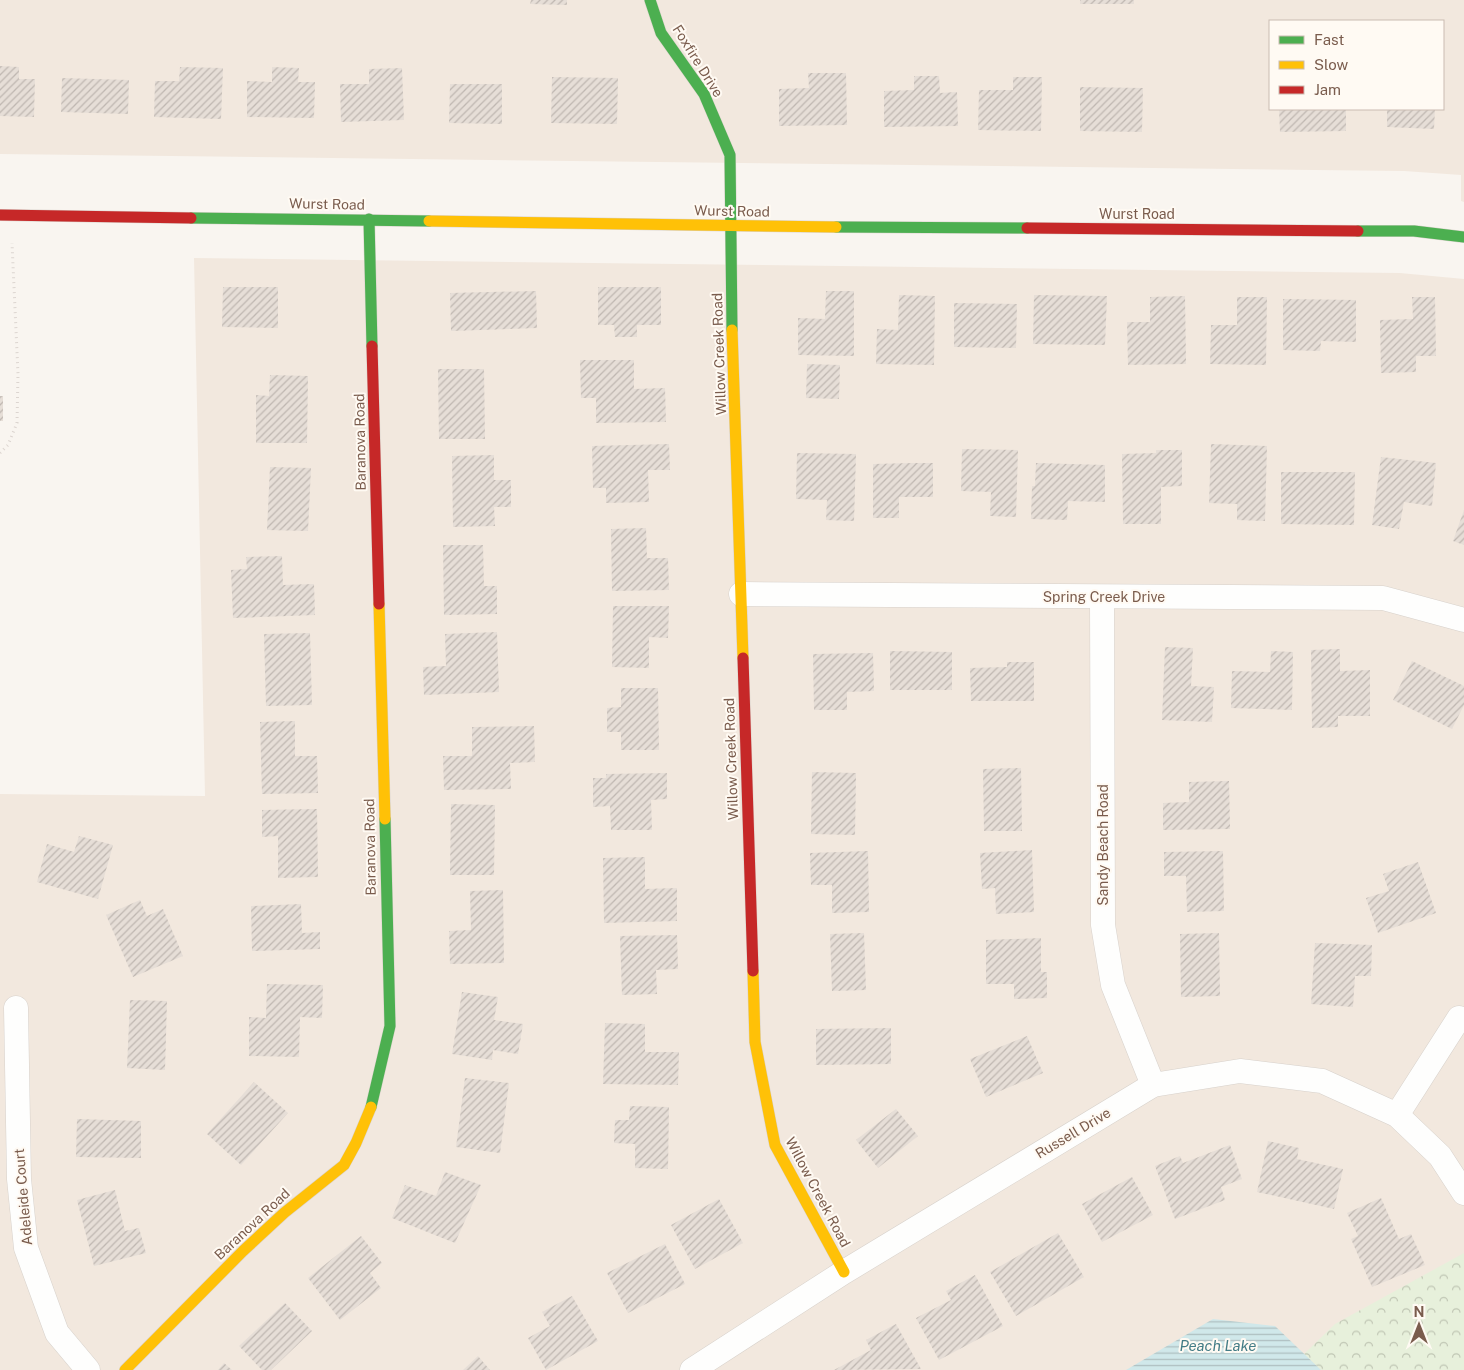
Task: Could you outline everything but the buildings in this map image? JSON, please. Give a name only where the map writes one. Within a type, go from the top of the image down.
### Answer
[{"type":"street","name":"Foxfire Drive","points":[[650,0],[661,33],[704,94],[730,155],[730,226]]},
{"type":"street","name":"Wurst Road","points":[[5,215],[369,219],[730,226],[1414,231],[1464,237]]},
{"type":"street","name":"Baranova Road","points":[[126,1370],[180,1313],[284,1214],[347,1161],[374,1104],[380,1076],[390,1026],[369,219]]},
{"type":"street","name":"Willow Creek Road","points":[[730,226],[755,1042],[775,1145],[844,1272]]},
{"type":"street","name":"Spring Creek Drive","points":[[742,594],[1383,598],[1464,620]]},
{"type":"street","name":"Sandy Beach Road","points":[[1102,597],[1103,925],[1113,985],[1153,1085]]},
{"type":"street","name":"Adeleide Court","points":[[16,1008],[19,1179],[26,1248],[57,1333],[88,1370]]},
{"type":"street","points":[[1397,1115],[1459,1018]]},
{"type":"street","name":"Russell Drive","points":[[692,1370],[844,1272],[1153,1085],[1240,1071],[1322,1081],[1397,1115],[1440,1156],[1464,1192]]},
{"type":"path","points":[[0,452],[8,445],[16,423],[18,374],[5,215]]},
{"type":"shaded area","points":[[0,0],[1464,0],[1464,202],[1461,201],[1461,175],[1404,171],[0,154]]},
{"type":"shaded area","points":[[194,258],[1400,273],[1464,279],[1464,1370],[0,1370],[0,794],[205,796]]},
{"type":"green space","points":[[1464,1253],[1464,1370],[1321,1370],[1304,1354],[1335,1324]]},
{"type":"water","name":"Peach Lake","points":[[1213,1319],[1275,1326],[1321,1370],[1126,1370]]},
{"type":"traffic: fast","points":[[650,0],[661,33],[704,94],[730,155],[732,330]]},
{"type":"traffic: fast","points":[[191,218],[429,221]]},
{"type":"traffic: fast","points":[[369,219],[372,346]]},
{"type":"traffic: fast","points":[[836,227],[1027,228]]},
{"type":"traffic: fast","points":[[1358,231],[1414,231],[1464,237]]},
{"type":"traffic: fast","points":[[371,1107],[390,1026],[385,819]]},
{"type":"traffic: slow","points":[[429,221],[836,227]]},
{"type":"traffic: slow","points":[[732,330],[743,658]]},
{"type":"traffic: slow","points":[[379,604],[385,819]]},
{"type":"traffic: slow","points":[[753,971],[755,1042],[775,1145],[844,1272]]},
{"type":"traffic: slow","points":[[125,1370],[243,1251],[284,1213],[344,1165],[356,1143],[371,1107]]},
{"type":"traffic: jam","points":[[0,215],[191,218]]},
{"type":"traffic: jam","points":[[1027,228],[1358,231]]},
{"type":"traffic: jam","points":[[372,346],[379,604]]},
{"type":"traffic: jam","points":[[743,658],[753,971]]}]
